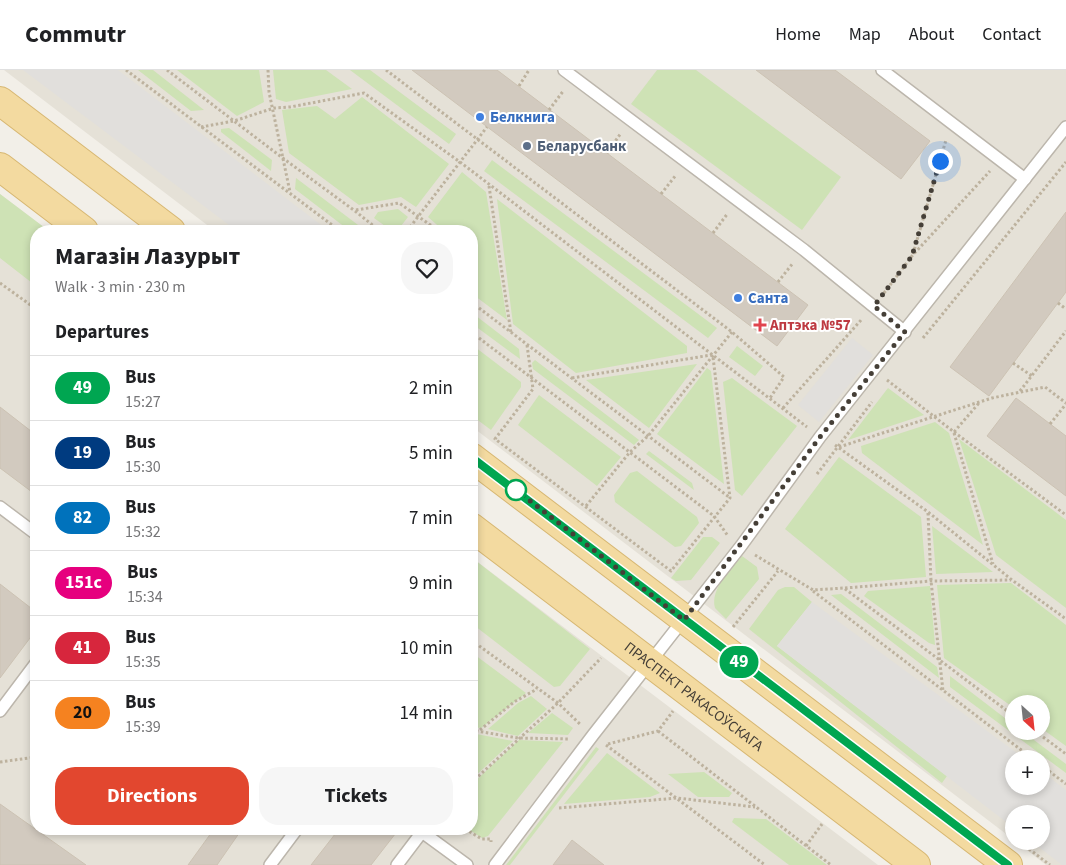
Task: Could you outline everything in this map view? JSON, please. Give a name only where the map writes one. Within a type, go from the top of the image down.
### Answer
[{"type":"main road","points":[[0,100],[164,225]]},
{"type":"main road","points":[[0,167],[76,225]]},
{"type":"main road","points":[[478,462],[684,620],[1017,856]]},
{"type":"main road","name":"ПРАСПЕКТ РАКАСОЎСКАГА","points":[[478,532],[916,865]]},
{"type":"lane","points":[[564,70],[804,250],[905,332]]},
{"type":"lane","points":[[882,70],[1025,179]]},
{"type":"lane","points":[[495,865],[684,620],[820,437],[1025,179],[1065,132]]},
{"type":"lane","points":[[0,507],[30,530]]},
{"type":"lane","points":[[0,711],[30,671]]},
{"type":"lane","points":[[270,865],[292,835]]},
{"type":"lane","points":[[397,865],[420,835]]},
{"type":"lane","points":[[426,835],[467,865]]},
{"type":"path","points":[[126,70],[332,225]]},
{"type":"path","points":[[167,70],[284,160],[355,210],[373,225]]},
{"type":"path","points":[[268,70],[269,92],[274,108],[290,192]]},
{"type":"path","points":[[386,70],[732,332],[784,377],[770,398]]},
{"type":"path","points":[[518,86],[529,70]]},
{"type":"path","points":[[550,110],[567,86]]},
{"type":"path","points":[[201,127],[234,121],[274,108],[290,107],[364,93],[460,162],[820,437],[839,447],[928,512],[1012,580],[1066,620]]},
{"type":"path","points":[[912,256],[951,122]]},
{"type":"path","points":[[411,225],[487,127]]},
{"type":"path","points":[[607,153],[623,129]]},
{"type":"path","points":[[783,408],[874,306],[912,256],[1000,160]]},
{"type":"path","points":[[919,343],[1066,162]]},
{"type":"path","points":[[661,194],[679,171]]},
{"type":"path","points":[[488,185],[512,334]]},
{"type":"path","points":[[355,210],[399,203],[431,225]]},
{"type":"path","points":[[713,233],[730,210]]},
{"type":"path","points":[[778,282],[796,259]]},
{"type":"path","points":[[0,283],[30,305]]},
{"type":"path","points":[[1058,303],[1066,309]]},
{"type":"path","points":[[478,307],[730,498]]},
{"type":"path","points":[[1020,392],[1066,331]]},
{"type":"path","points":[[586,506],[630,452],[648,436],[732,332]]},
{"type":"path","points":[[478,337],[714,516],[728,536]]},
{"type":"path","points":[[527,345],[530,378],[533,388],[495,439],[671,571],[730,498],[712,356]]},
{"type":"path","points":[[572,378],[712,356]]},
{"type":"path","points":[[1013,363],[1032,376]]},
{"type":"path","points":[[874,370],[1066,515]]},
{"type":"path","points":[[883,388],[894,373]]},
{"type":"path","points":[[839,447],[980,402],[1045,387],[1066,404],[1050,424]]},
{"type":"path","points":[[814,478],[877,396]]},
{"type":"path","points":[[954,432],[980,402]]},
{"type":"path","points":[[954,432],[993,565]]},
{"type":"path","points":[[928,512],[931,581],[943,691]]},
{"type":"path","points":[[760,547],[753,555],[813,590],[1021,750]]},
{"type":"path","points":[[734,627],[778,571]]},
{"type":"path","points":[[813,590],[931,581],[1012,580]]},
{"type":"path","points":[[844,588],[1005,709]]},
{"type":"path","points":[[728,622],[742,632]]},
{"type":"path","points":[[478,645],[536,689],[558,703],[586,729]]},
{"type":"path","points":[[478,776],[558,703],[601,658]]},
{"type":"path","points":[[480,731],[514,702],[536,689]]},
{"type":"path","points":[[674,711],[658,731],[607,745],[766,865]]},
{"type":"path","points":[[480,731],[518,738],[571,739],[582,725]]},
{"type":"path","points":[[658,731],[831,865]]},
{"type":"path","points":[[1047,740],[1066,754]]},
{"type":"path","points":[[0,762],[30,758]]},
{"type":"path","points":[[1050,772],[1066,784]]},
{"type":"path","points":[[558,808],[677,798],[756,807]]},
{"type":"path","points":[[475,835],[482,839],[491,839],[491,845]]},
{"type":"path","points":[[1017,856],[1050,865]]},
{"type":"shaded area","points":[[4,70],[1066,70],[1066,865],[1046,865],[1027,850],[1050,850],[1050,805],[1005,805],[1005,833],[478,431],[478,225],[207,225]]},
{"type":"shaded area","points":[[23,70],[118,70],[321,225],[229,225]]},
{"type":"shaded area","points":[[0,194],[41,225],[30,225],[30,835],[478,835],[478,562],[878,865],[0,865]]},
{"type":"shaded area","points":[[852,338],[873,355],[819,422],[798,405]]},
{"type":"shaded area","points":[[812,602],[1013,750],[1005,750],[1005,795],[1050,795],[1050,778],[1066,790],[1066,865],[1062,865],[1043,850],[1050,850],[1050,805],[1005,805],[1005,821],[777,646]]},
{"type":"green space","points":[[138,70],[153,70],[204,110],[191,111]]},
{"type":"green space","points":[[177,70],[259,70],[264,102],[237,116]]},
{"type":"green space","points":[[273,70],[326,70],[352,89],[286,102],[276,99]]},
{"type":"green space","points":[[350,70],[370,70],[456,134],[449,144]]},
{"type":"green space","points":[[657,70],[696,70],[841,177],[802,230],[631,104]]},
{"type":"green space","points":[[362,97],[449,164],[416,207],[401,197],[359,205],[289,153],[282,110],[317,106],[335,119]]},
{"type":"green space","points":[[229,128],[272,160],[271,171],[221,132],[221,129]]},
{"type":"green space","points":[[492,160],[717,328],[708,338],[484,171]]},
{"type":"green space","points":[[462,172],[486,192],[507,320],[478,298],[478,225],[437,225],[428,217]]},
{"type":"green space","points":[[296,178],[358,225],[342,225],[295,189]]},
{"type":"green space","points":[[0,194],[41,225],[30,225],[30,281],[0,258]]},
{"type":"green space","points":[[497,199],[687,346],[687,353],[576,373],[513,324]]},
{"type":"green space","points":[[398,209],[408,217],[402,225],[384,225],[374,218],[378,212]]},
{"type":"green space","points":[[478,317],[519,349],[520,359],[478,328]]},
{"type":"green space","points":[[737,346],[763,366],[755,376],[729,357]]},
{"type":"green space","points":[[478,349],[521,382],[521,387],[491,430],[478,420]]},
{"type":"green space","points":[[535,360],[639,440],[634,445],[533,369],[532,363]]},
{"type":"green space","points":[[697,364],[649,428],[586,380]]},
{"type":"green space","points":[[707,368],[711,371],[724,484],[657,434]]},
{"type":"green space","points":[[732,378],[797,426],[742,496],[735,490],[723,382]]},
{"type":"green space","points":[[888,388],[924,415],[848,440]]},
{"type":"green space","points":[[539,395],[621,457],[597,486],[518,425]]},
{"type":"green space","points":[[935,422],[949,433],[983,545],[862,453],[861,446]]},
{"type":"green space","points":[[959,439],[1066,520],[1066,608],[996,555]]},
{"type":"green space","points":[[649,451],[692,483],[694,490],[646,454]]},
{"type":"green space","points":[[839,457],[921,517],[926,577],[851,583],[785,529]]},
{"type":"green space","points":[[637,471],[697,517],[699,523],[681,546],[675,547],[615,502],[614,495],[630,473]]},
{"type":"green space","points":[[932,526],[993,572],[936,574]]},
{"type":"green space","points":[[703,537],[712,537],[720,543],[691,580],[676,581],[671,578]]},
{"type":"green space","points":[[742,556],[757,567],[759,579],[726,619],[715,608],[716,593],[722,580]]},
{"type":"green space","points":[[478,562],[590,649],[560,686],[554,687],[478,628]]},
{"type":"green space","points":[[1011,583],[1066,625],[1066,746],[1050,734],[1050,695],[1005,695],[1005,702],[944,658],[937,585]]},
{"type":"green space","points":[[930,586],[935,645],[929,643],[864,596],[868,591]]},
{"type":"green space","points":[[785,587],[794,587],[812,602],[777,646],[947,776],[942,783],[749,629],[778,590]]},
{"type":"green space","points":[[841,594],[937,667],[939,678],[831,595]]},
{"type":"green space","points":[[478,657],[526,693],[481,728],[478,728]]},
{"type":"green space","points":[[950,676],[1005,718],[1005,728],[950,687]]},
{"type":"green space","points":[[531,696],[547,709],[518,736],[488,729],[518,703]]},
{"type":"green space","points":[[552,713],[573,728],[568,735],[528,733]]},
{"type":"green space","points":[[478,734],[513,741],[478,774]]},
{"type":"green space","points":[[519,740],[563,742],[488,836],[482,838],[477,835],[478,778]]},
{"type":"green space","points":[[1021,740],[1034,740],[1047,750],[1035,750]]},
{"type":"green space","points":[[596,747],[599,749],[510,865],[506,865]]},
{"type":"green space","points":[[1050,752],[1066,764],[1066,773],[1050,761]]},
{"type":"green space","points":[[607,753],[660,793],[650,797],[564,804]]},
{"type":"green space","points":[[704,772],[732,793],[729,797],[698,797],[668,774]]},
{"type":"green space","points":[[734,818],[766,819],[827,865],[789,865],[732,822]]},
{"type":"building","points":[[412,70],[497,70],[808,305],[777,346]]},
{"type":"building","points":[[756,70],[835,70],[930,141],[901,179]]},
{"type":"building","points":[[1066,212],[1066,292],[989,396],[950,367]]},
{"type":"building","points":[[1016,398],[1066,436],[1066,496],[987,436]]},
{"type":"building","points":[[0,407],[30,430],[30,490],[0,468]]},
{"type":"building","points":[[0,584],[30,607],[30,638],[0,678]]},
{"type":"building","points":[[0,804],[30,825],[30,835],[44,835],[86,865],[0,865]]},
{"type":"building","points":[[210,835],[238,835],[217,865],[188,865]]},
{"type":"building","points":[[334,835],[394,835],[371,865],[311,865]]},
{"type":"building","points":[[572,840],[604,865],[553,865]]},
{"type":"bus line","name":"49","points":[[478,462],[1008,865]]},
{"type":"place","name":"Белкнига","points":[[480,117]]},
{"type":"place","name":"Беларусбанк","points":[[527,146]]},
{"type":"place","name":"Санта","points":[[738,298]]},
{"type":"place","name":"Аптэка №57","points":[[760,325]]},
{"type":"route","points":[[516,490],[684,620],[741,546],[820,437],[905,332],[874,306],[912,256],[940,161]]}]
